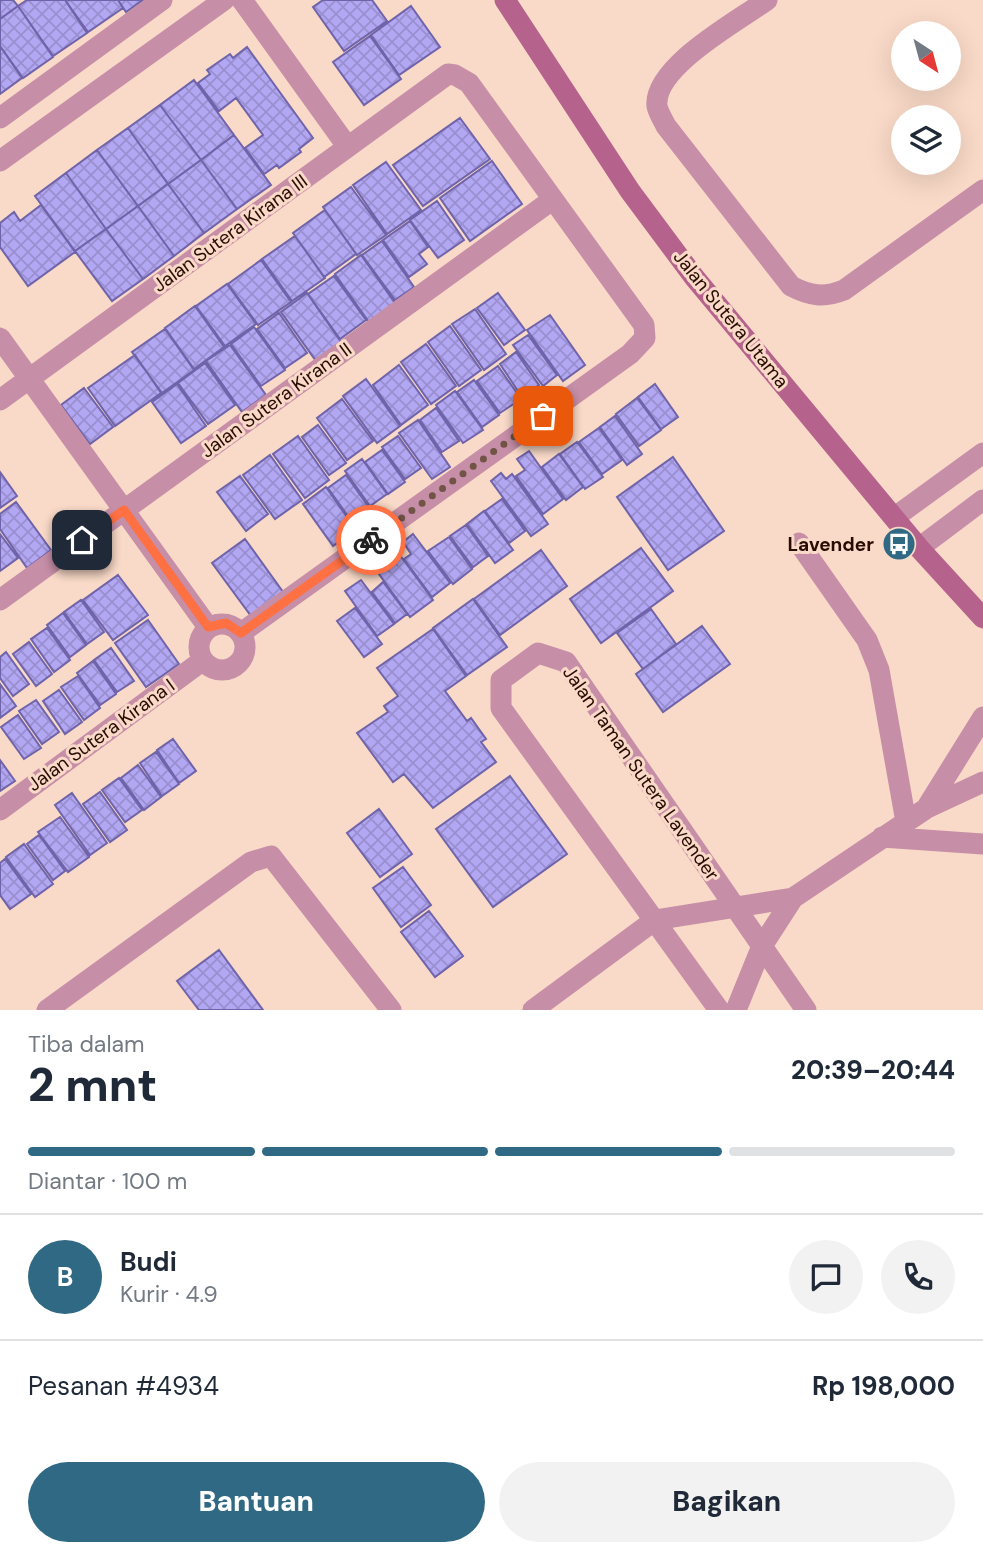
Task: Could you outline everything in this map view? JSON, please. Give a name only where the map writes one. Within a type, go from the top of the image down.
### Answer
[{"type":"street","points":[[0,118],[162,0]]},
{"type":"street","points":[[0,161],[224,0]]},
{"type":"street","points":[[242,0],[347,146]]},
{"type":"street","name":"Jalan Sutera Utama","points":[[505,0],[630,191],[694,277],[919,548],[983,618]]},
{"type":"street","points":[[767,0],[671,69],[660,86],[657,107],[666,126],[791,286],[808,295],[829,296],[844,290],[983,190]]},
{"type":"street","name":"Jalan Sutera Kirana III","points":[[0,401],[448,74],[462,78],[476,91],[552,200]]},
{"type":"street","points":[[241,633],[641,344],[646,334],[644,325],[552,200]]},
{"type":"street","name":"Jalan Sutera Kirana II","points":[[0,600],[552,200]]},
{"type":"street","points":[[0,338],[208,627]]},
{"type":"street","points":[[895,517],[983,453]]},
{"type":"street","points":[[919,548],[983,500]]},
{"type":"street","points":[[799,544],[867,640],[879,670],[906,822]]},
{"type":"street","points":[[226,623],[241,633],[245,643],[239,663],[221,670],[202,661],[198,649],[200,637],[208,627],[226,623]]},
{"type":"street","name":"Jalan Taman Sutera Lavender","points":[[655,920],[501,708],[501,680],[538,653],[566,662],[806,1010]]},
{"type":"street","name":"Jalan Sutera Kirana I","points":[[0,810],[202,661]]},
{"type":"street","points":[[927,808],[983,717]]},
{"type":"street","points":[[736,1010],[762,946],[793,898],[927,808],[983,782]]},
{"type":"street","points":[[882,838],[983,844]]},
{"type":"street","points":[[47,1010],[251,862],[271,856],[391,1010]]},
{"type":"street","points":[[533,1010],[655,920],[734,905],[793,898]]},
{"type":"street","points":[[655,920],[719,1010]]},
{"type":"building","points":[[0,0],[13,0],[18,6],[0,19]]},
{"type":"building","points":[[27,0],[65,0],[87,33],[53,56],[18,6]]},
{"type":"building","points":[[65,0],[118,0],[123,8],[88,32]]},
{"type":"building","points":[[118,0],[143,0],[126,12]]},
{"type":"building","points":[[323,0],[372,0],[387,21],[344,51],[313,7]]},
{"type":"building","points":[[18,6],[53,57],[23,78],[0,46],[0,19]]},
{"type":"building","points":[[411,6],[440,47],[399,75],[371,35]]},
{"type":"building","points":[[370,36],[401,79],[364,105],[333,62]]},
{"type":"building","points":[[0,46],[22,78],[0,94]]},
{"type":"building","points":[[247,47],[313,138],[299,149],[301,152],[279,168],[277,165],[264,174],[245,148],[263,135],[236,98],[219,111],[198,83],[210,74],[207,70],[230,54],[233,58]]},
{"type":"building","points":[[194,80],[234,135],[201,160],[160,105]]},
{"type":"building","points":[[160,105],[201,160],[168,184],[128,128]]},
{"type":"building","points":[[460,118],[490,159],[423,206],[393,165]]},
{"type":"building","points":[[128,128],[168,184],[138,206],[97,150]]},
{"type":"building","points":[[234,135],[271,185],[237,209],[201,160]]},
{"type":"building","points":[[97,150],[138,206],[106,229],[66,173]]},
{"type":"building","points":[[201,160],[237,209],[204,233],[168,184]]},
{"type":"building","points":[[492,161],[522,204],[470,241],[440,198]]},
{"type":"building","points":[[386,162],[421,210],[387,234],[353,185]]},
{"type":"building","points":[[66,173],[106,229],[75,251],[35,196]]},
{"type":"building","points":[[168,184],[204,233],[174,256],[138,206]]},
{"type":"building","points":[[351,187],[386,235],[357,255],[323,207]]},
{"type":"building","points":[[437,201],[464,240],[438,258],[410,220]]},
{"type":"building","points":[[41,205],[75,252],[28,286],[0,247],[0,223],[14,212],[20,221]]},
{"type":"building","points":[[138,206],[174,256],[143,279],[106,229]]},
{"type":"building","points":[[325,210],[356,254],[324,277],[293,233]]},
{"type":"building","points":[[410,221],[428,247],[419,254],[427,264],[409,277],[383,240]]},
{"type":"building","points":[[106,229],[143,279],[112,301],[75,251]]},
{"type":"building","points":[[295,236],[325,278],[292,301],[262,259]]},
{"type":"building","points":[[382,241],[414,287],[395,300],[362,255]]},
{"type":"building","points":[[361,255],[397,306],[371,325],[335,274]]},
{"type":"building","points":[[261,260],[291,302],[258,325],[228,284]]},
{"type":"building","points":[[334,276],[366,320],[340,339],[308,294]]},
{"type":"building","points":[[227,284],[256,324],[225,346],[196,306]]},
{"type":"building","points":[[307,293],[341,342],[316,361],[281,312]]},
{"type":"building","points":[[498,293],[525,330],[504,345],[477,308]]},
{"type":"building","points":[[195,306],[224,347],[194,369],[165,328]]},
{"type":"building","points":[[475,309],[506,354],[484,370],[452,324]]},
{"type":"building","points":[[279,313],[307,353],[285,368],[257,329]]},
{"type":"building","points":[[550,315],[585,365],[563,381],[527,330]]},
{"type":"building","points":[[450,326],[481,370],[459,386],[428,342]]},
{"type":"building","points":[[254,327],[285,370],[261,386],[231,344]]},
{"type":"building","points":[[165,329],[194,370],[162,393],[132,352]]},
{"type":"building","points":[[528,335],[557,375],[543,386],[513,345]]},
{"type":"building","points":[[426,344],[456,386],[431,404],[401,362]]},
{"type":"building","points":[[230,345],[266,395],[242,412],[206,361]]},
{"type":"building","points":[[516,352],[539,385],[522,397],[500,364]]},
{"type":"building","points":[[135,355],[161,393],[115,426],[88,388]]},
{"type":"building","points":[[205,363],[235,405],[208,424],[178,383]]},
{"type":"building","points":[[399,365],[428,405],[401,425],[373,385]]},
{"type":"building","points":[[498,366],[521,399],[500,413],[477,381]]},
{"type":"building","points":[[366,379],[400,426],[377,443],[343,396]]},
{"type":"building","points":[[474,380],[499,415],[482,427],[457,392]]},
{"type":"building","points":[[177,384],[206,426],[181,443],[152,402]]},
{"type":"building","points":[[655,384],[678,417],[661,429],[638,397]]},
{"type":"building","points":[[84,388],[113,427],[90,444],[61,405]]},
{"type":"building","points":[[455,391],[483,430],[463,443],[436,405]]},
{"type":"building","points":[[637,398],[661,430],[639,446],[616,414]]},
{"type":"building","points":[[342,399],[373,441],[347,460],[317,418]]},
{"type":"building","points":[[436,408],[459,441],[442,452],[420,420]]},
{"type":"building","points":[[615,416],[642,454],[627,465],[600,427]]},
{"type":"building","points":[[418,420],[450,467],[432,479],[399,433]]},
{"type":"building","points":[[318,425],[346,463],[329,475],[302,437]]},
{"type":"building","points":[[599,428],[622,460],[602,474],[579,442]]},
{"type":"building","points":[[298,436],[329,480],[305,498],[273,454]]},
{"type":"building","points":[[398,436],[421,468],[405,479],[382,447]]},
{"type":"building","points":[[577,442],[603,477],[585,489],[560,454]]},
{"type":"building","points":[[382,450],[405,482],[388,494],[365,462]]},
{"type":"building","points":[[529,451],[563,499],[543,514],[516,476],[525,470],[517,459]]},
{"type":"building","points":[[559,454],[583,487],[566,500],[542,467]]},
{"type":"building","points":[[270,455],[302,500],[275,519],[243,475]]},
{"type":"building","points":[[673,457],[724,531],[668,570],[617,497]]},
{"type":"building","points":[[362,459],[387,494],[370,506],[345,471]]},
{"type":"building","points":[[0,472],[17,496],[0,508]]},
{"type":"building","points":[[501,473],[506,479],[512,474],[548,524],[531,536],[491,481]]},
{"type":"building","points":[[346,475],[373,513],[355,526],[328,488]]},
{"type":"building","points":[[240,476],[268,514],[246,531],[217,492]]},
{"type":"building","points":[[326,487],[356,530],[333,546],[303,504]]},
{"type":"building","points":[[502,499],[525,531],[509,543],[485,511]]},
{"type":"building","points":[[16,502],[51,550],[27,568],[0,529],[0,514]]},
{"type":"building","points":[[484,511],[513,550],[495,563],[467,524]]},
{"type":"building","points":[[466,525],[488,556],[473,567],[450,536]]},
{"type":"building","points":[[0,534],[18,558],[0,571]]},
{"type":"building","points":[[413,534],[450,583],[432,597],[404,559],[411,554],[403,542]]},
{"type":"building","points":[[449,537],[472,569],[453,584],[428,551]]},
{"type":"building","points":[[245,539],[286,596],[254,620],[212,563]]},
{"type":"building","points":[[641,548],[673,591],[601,643],[570,599]]},
{"type":"building","points":[[541,550],[567,586],[500,635],[474,599]]},
{"type":"building","points":[[399,554],[433,600],[410,617],[376,570]]},
{"type":"building","points":[[118,575],[148,615],[113,640],[83,600]]},
{"type":"building","points":[[361,580],[394,624],[377,636],[345,591]]},
{"type":"building","points":[[383,582],[407,614],[395,623],[372,592]]},
{"type":"building","points":[[473,599],[507,647],[467,675],[433,628]]},
{"type":"building","points":[[81,600],[104,632],[87,644],[64,612]]},
{"type":"building","points":[[355,608],[382,644],[364,657],[337,621]]},
{"type":"building","points":[[651,609],[676,644],[643,669],[617,633]]},
{"type":"building","points":[[63,613],[86,645],[70,657],[47,625]]},
{"type":"building","points":[[148,620],[179,664],[146,687],[115,643]]},
{"type":"building","points":[[702,626],[730,664],[663,712],[636,674]]},
{"type":"building","points":[[47,628],[70,660],[54,672],[31,639]]},
{"type":"building","points":[[433,629],[466,676],[445,691],[467,721],[471,718],[486,739],[481,742],[496,762],[433,808],[404,774],[393,782],[357,733],[388,712],[384,706],[398,696],[377,668]]},
{"type":"building","points":[[29,642],[52,674],[36,686],[13,654]]},
{"type":"building","points":[[111,648],[134,681],[117,692],[94,660]]},
{"type":"building","points":[[6,652],[29,684],[13,696],[0,678],[0,657]]},
{"type":"building","points":[[93,661],[116,694],[100,705],[77,673]]},
{"type":"building","points":[[78,676],[100,708],[84,720],[61,687]]},
{"type":"building","points":[[0,684],[16,706],[0,718]]},
{"type":"building","points":[[59,690],[82,722],[65,734],[43,701]]},
{"type":"building","points":[[36,700],[59,732],[42,744],[19,711]]},
{"type":"building","points":[[18,715],[41,748],[24,759],[1,727]]},
{"type":"building","points":[[173,739],[196,771],[179,783],[157,750]]},
{"type":"building","points":[[156,752],[179,784],[162,796],[140,763]]},
{"type":"building","points":[[0,760],[15,781],[0,791]]},
{"type":"building","points":[[138,765],[161,797],[144,810],[121,778]]},
{"type":"building","points":[[510,776],[567,854],[493,907],[436,829]]},
{"type":"building","points":[[119,778],[142,810],[125,822],[102,790]]},
{"type":"building","points":[[100,792],[127,830],[110,842],[83,804]]},
{"type":"building","points":[[72,793],[107,843],[90,855],[55,805]]},
{"type":"building","points":[[379,809],[412,854],[380,877],[347,833]]},
{"type":"building","points":[[60,817],[89,857],[68,872],[38,832]]},
{"type":"building","points":[[39,835],[65,871],[53,880],[27,844]]},
{"type":"building","points":[[24,844],[53,884],[35,897],[6,857]]},
{"type":"building","points":[[5,859],[31,894],[10,909],[0,895],[0,863]]},
{"type":"building","points":[[403,867],[431,905],[401,927],[373,888]]},
{"type":"building","points":[[429,911],[463,956],[435,977],[401,932]]},
{"type":"building","points":[[219,950],[263,1010],[199,1010],[177,981]]},
{"type":"way so far","points":[[371,540],[543,416]]},
{"type":"place","name":"Lavender","points":[[899,544]]},
{"type":"route","points":[[82,540],[124,510],[208,627],[226,623],[241,633],[371,540]]}]
